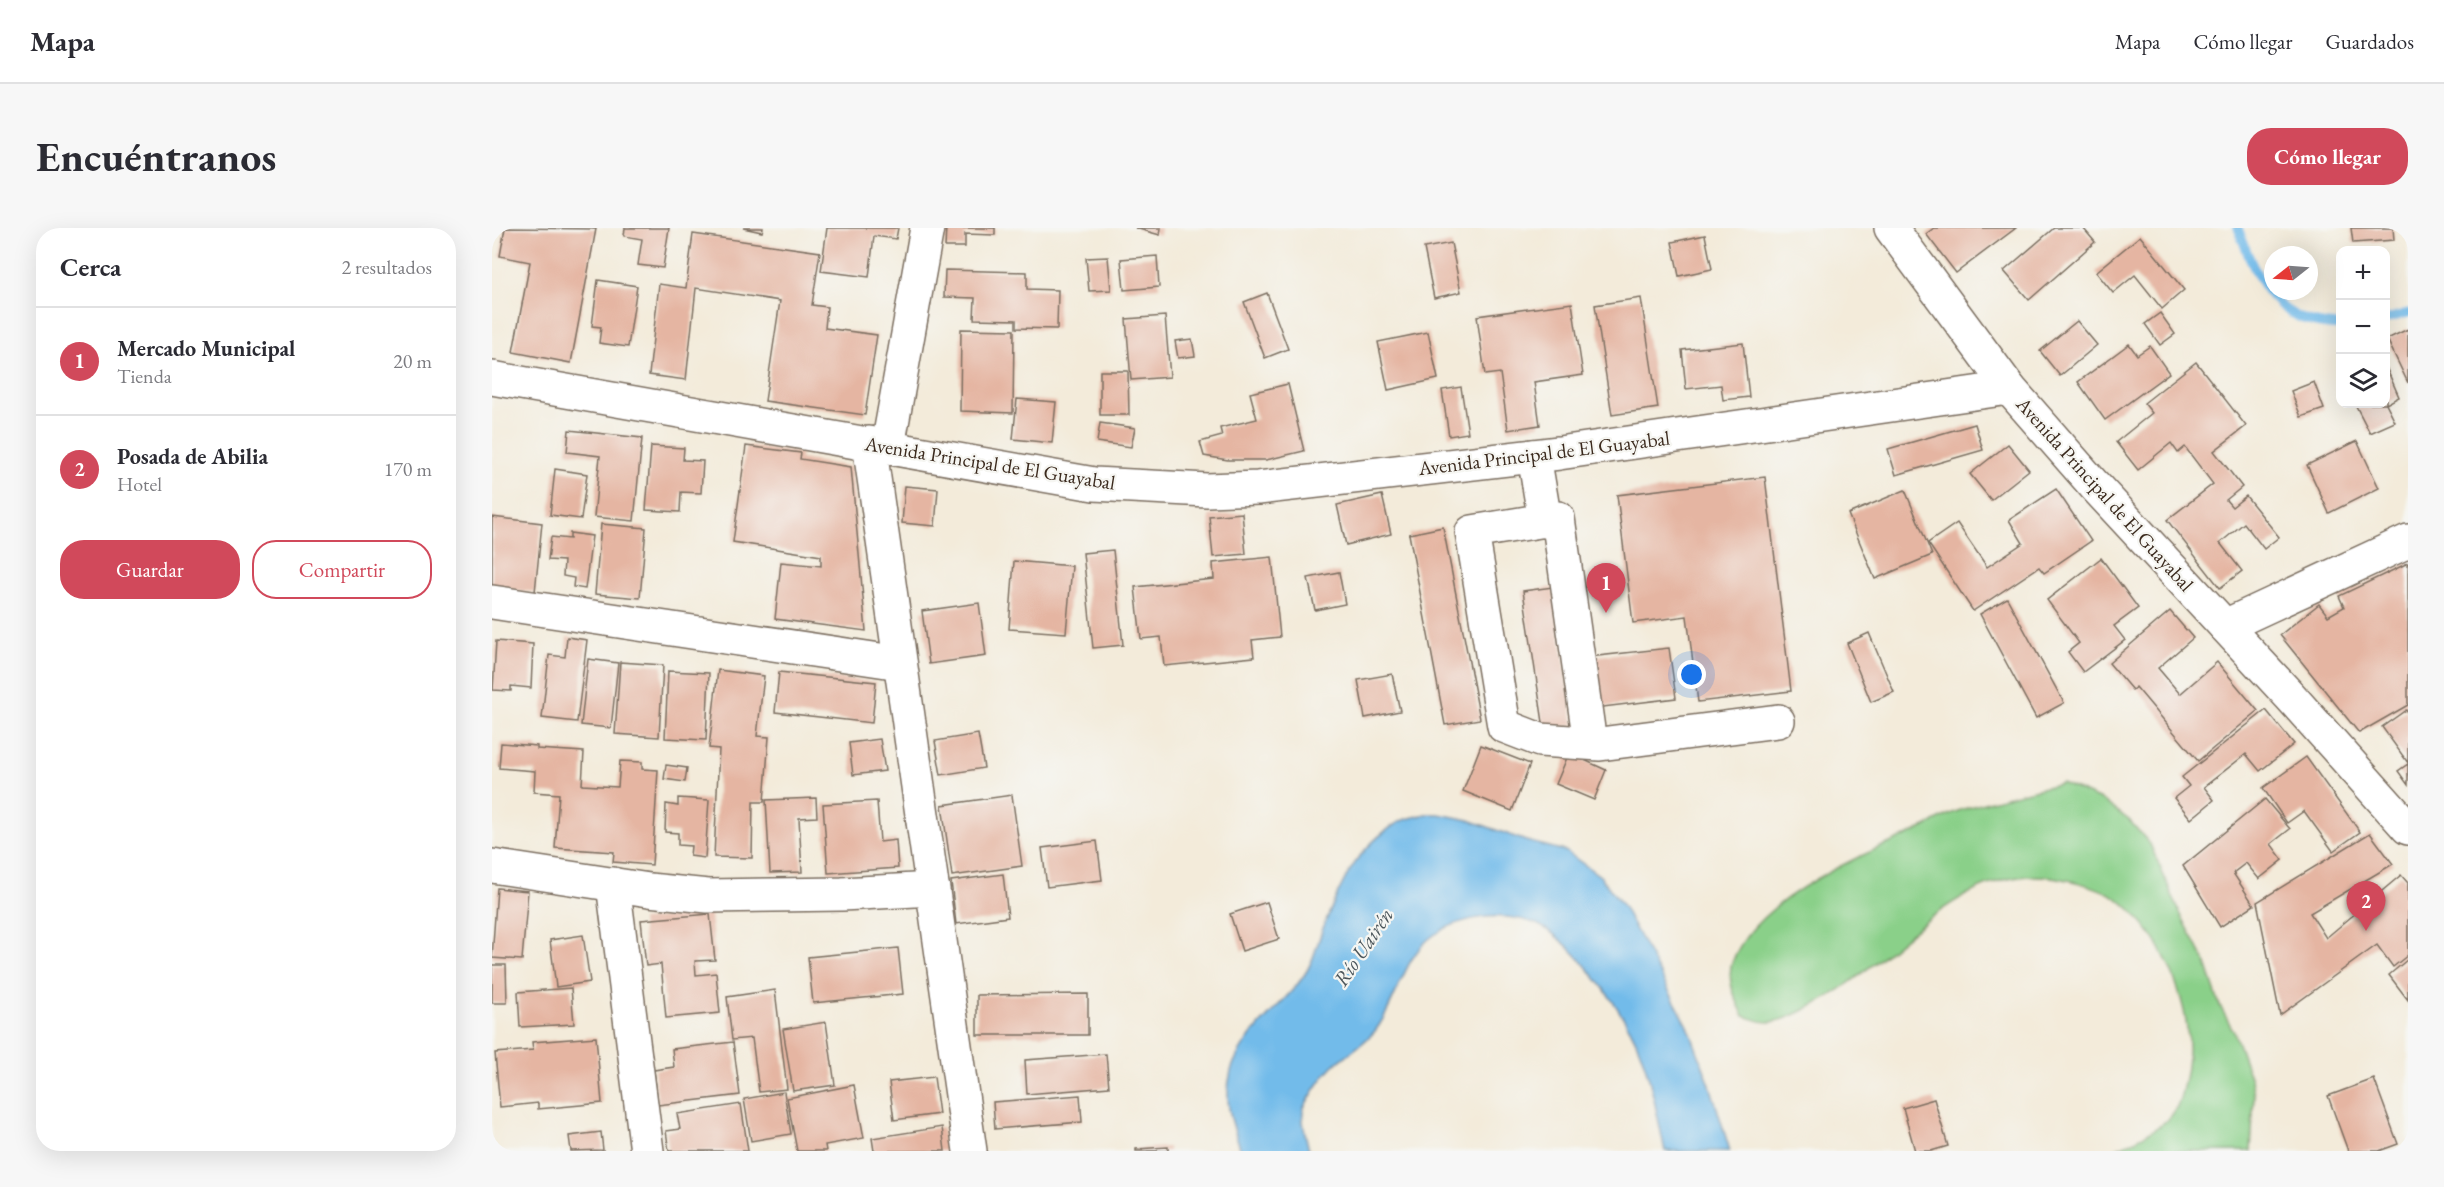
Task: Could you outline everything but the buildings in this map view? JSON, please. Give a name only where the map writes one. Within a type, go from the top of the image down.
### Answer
[{"type":"street","points":[[927,228],[878,445],[900,663],[970,1151]]},
{"type":"street","points":[[1891,228],[2009,388]]},
{"type":"street","name":"Avenida Principal de El Guayabal","points":[[492,378],[1094,484],[1207,490],[1258,488],[1534,456],[2009,388],[2094,485],[2408,828]]},
{"type":"street","points":[[1534,456],[1545,521]]},
{"type":"street","points":[[1590,743],[1558,518],[1472,532],[1504,726],[1540,741],[1590,743],[1778,721]]},
{"type":"street","points":[[2225,626],[2408,541]]},
{"type":"street","points":[[492,602],[900,663]]},
{"type":"street","points":[[492,866],[708,896],[842,894],[933,889]]},
{"type":"street","points":[[613,884],[646,1151]]},
{"type":"green space","points":[[2062,783],[2103,801],[2129,820],[2150,844],[2180,913],[2205,961],[2220,1006],[2234,1032],[2251,1080],[2254,1095],[2251,1151],[2112,1151],[2151,1131],[2165,1122],[2174,1112],[2184,1083],[2188,1059],[2187,1035],[2184,1010],[2177,985],[2154,939],[2122,902],[2105,892],[2081,883],[2036,876],[2003,880],[1973,891],[1944,908],[1836,992],[1808,1008],[1785,1019],[1770,1022],[1744,1016],[1731,983],[1732,963],[1743,942],[1759,922],[1780,903],[1830,872],[1948,815]]},
{"type":"water","name":"Río Uairén","points":[[1425,814],[1439,814],[1469,820],[1526,841],[1565,851],[1600,876],[1623,906],[1688,1026],[1710,1085],[1730,1151],[1665,1151],[1646,1068],[1636,1041],[1618,1010],[1592,974],[1563,942],[1548,930],[1521,919],[1482,917],[1457,923],[1434,935],[1423,944],[1407,967],[1375,1031],[1338,1062],[1317,1086],[1303,1111],[1309,1151],[1241,1151],[1228,1102],[1231,1071],[1236,1058],[1253,1033],[1306,972],[1335,899],[1360,856],[1371,843],[1399,822]]},
{"type":"waterway","points":[[2238,228],[2262,283],[2284,309],[2299,318],[2336,325]]},
{"type":"waterway","points":[[2390,318],[2408,313]]},
{"type":"place","name":"Mercado Municipal","points":[[1606,613]]},
{"type":"place","name":"Posada de Abilia","points":[[2366,931]]}]
